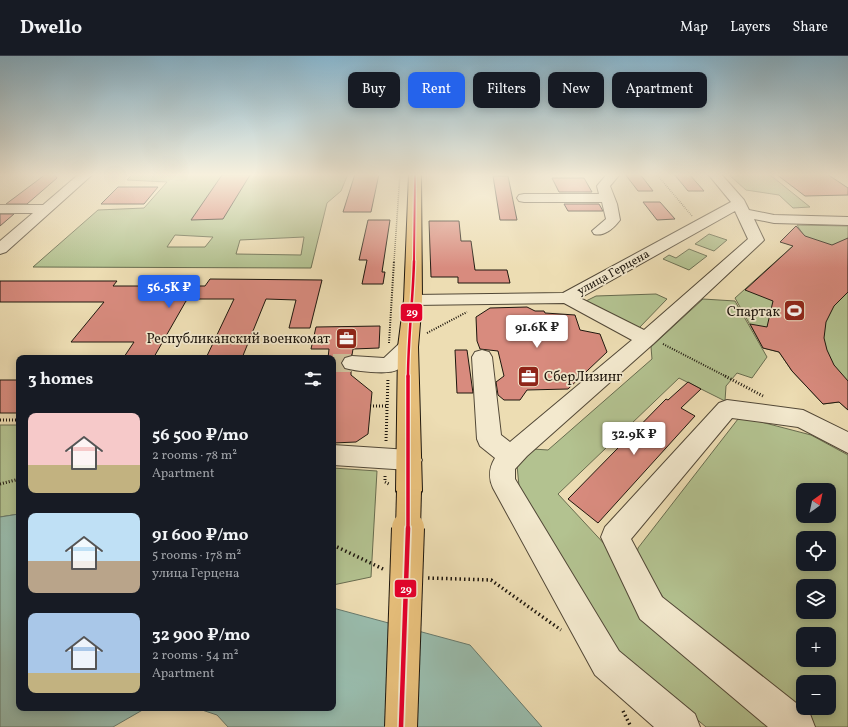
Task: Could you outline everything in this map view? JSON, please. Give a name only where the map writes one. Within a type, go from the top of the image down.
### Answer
[{"type":"main road","points":[[401,727],[397,459],[412,300],[414,205]]},
{"type":"street","points":[[0,249],[50,205]]},
{"type":"street","points":[[599,231],[613,220],[610,205]]},
{"type":"street","points":[[682,727],[607,663],[502,480],[503,466],[510,456],[646,339],[756,240],[739,205]]},
{"type":"street","points":[[741,208],[774,219],[848,221]]},
{"type":"street","name":"улица Герцена","points":[[412,300],[558,298],[741,208]]},
{"type":"street","points":[[0,209],[46,209]]},
{"type":"street","points":[[0,233],[18,233]]},
{"type":"street","points":[[558,298],[646,339]]},
{"type":"street","points":[[352,363],[389,365],[408,347]]},
{"type":"street","points":[[482,357],[489,439],[510,456]]},
{"type":"street","points":[[797,727],[651,608],[615,537],[728,409],[803,420],[848,443]]},
{"type":"street","points":[[336,455],[397,459]]},
{"type":"path","points":[[397,487],[397,459],[387,406],[398,205]]},
{"type":"path","points":[[683,205],[694,218]]},
{"type":"path","points":[[424,334],[469,311]]},
{"type":"path","points":[[669,346],[733,379]]},
{"type":"path","points":[[370,406],[387,406]]},
{"type":"path","points":[[0,420],[16,420]]},
{"type":"path","points":[[0,484],[16,480]]},
{"type":"path","points":[[336,547],[389,571]]},
{"type":"path","points":[[420,578],[491,580],[568,635]]},
{"type":"green space","points":[[146,205],[326,205],[311,268],[33,267],[98,210],[144,208]],"holes":[[[175,235],[212,237],[205,247],[167,247]],[[304,237],[301,255],[236,254],[240,240]]]},
{"type":"green space","points":[[790,205],[808,205],[810,207],[793,208]]},
{"type":"green space","name":"Спартак","points":[[797,225],[848,226],[848,410],[839,402],[823,404],[792,371],[779,352],[763,348],[735,298],[804,236]]},
{"type":"green space","points":[[709,234],[727,240],[714,251],[695,244]]},
{"type":"green space","points":[[689,249],[707,256],[689,270],[663,259],[669,255],[676,258]]},
{"type":"green space","points":[[656,294],[667,299],[639,328],[586,301],[596,296]]},
{"type":"green space","points":[[703,299],[735,301],[767,357],[752,378],[737,373],[726,386],[725,401],[679,378],[558,494],[774,727],[706,727],[609,646],[519,486],[517,465],[533,449],[548,450],[652,359],[651,347]]},
{"type":"green space","points":[[742,417],[811,435],[848,455],[848,727],[814,727],[800,715],[836,715],[836,675],[796,675],[796,712],[669,607],[637,555],[638,548],[738,419]]},
{"type":"green space","points":[[0,425],[16,425],[16,514],[0,517]]},
{"type":"green space","points":[[336,468],[377,471],[371,577],[336,584]]},
{"type":"shaded area","points":[[16,514],[16,711],[141,711],[113,727],[0,727],[0,517]]},
{"type":"shaded area","points":[[336,609],[470,645],[542,727],[228,727],[217,715],[205,711],[336,711]]},
{"type":"building","points":[[201,205],[231,205],[223,219],[191,220]]},
{"type":"building","points":[[345,205],[372,205],[371,212],[343,212]]},
{"type":"building","points":[[498,205],[514,205],[517,220],[500,220]]},
{"type":"building","points":[[565,205],[600,205],[603,211],[568,211]]},
{"type":"building","points":[[646,205],[663,205],[675,219],[657,220]]},
{"type":"building","points":[[0,214],[14,214],[0,226]]},
{"type":"building","points":[[368,220],[390,220],[382,272],[385,272],[383,284],[362,284],[367,260],[359,260]]},
{"type":"building","points":[[429,221],[459,221],[461,241],[471,241],[475,270],[507,270],[510,283],[458,283],[458,277],[431,277]]},
{"type":"building","name":"Спартак","points":[[796,226],[805,236],[832,245],[848,238],[848,292],[834,306],[826,322],[824,338],[827,350],[834,365],[848,381],[848,410],[839,402],[823,404],[792,371],[779,352],[763,348],[750,324],[767,327],[773,301],[745,290],[793,246],[780,242]]},
{"type":"building","points":[[210,279],[322,280],[310,328],[289,328],[296,300],[266,299],[243,355],[207,355],[234,299],[189,299],[186,301],[155,355],[125,355],[134,342],[71,342],[104,302],[0,302],[0,281],[117,281],[113,286],[205,286]]},
{"type":"building","points":[[527,307],[535,311],[544,311],[545,313],[575,315],[580,330],[600,334],[607,352],[568,389],[527,390],[520,400],[504,400],[498,395],[496,382],[504,376],[498,351],[480,349],[477,341],[476,317],[490,308]]},
{"type":"building","points":[[380,326],[379,348],[353,349],[352,355],[345,357],[341,362],[344,369],[351,371],[351,375],[372,392],[368,434],[356,442],[336,443],[336,355],[328,355],[329,349],[311,349],[316,327]]},
{"type":"building","points":[[455,350],[467,350],[473,393],[457,393]]},
{"type":"building","points":[[0,380],[16,380],[16,413],[0,413]]},
{"type":"building","points":[[688,382],[701,389],[681,408],[695,416],[598,523],[568,499],[666,399],[668,400]]},
{"type":"tunnel","points":[[336,363],[352,363]]},
{"type":"transit line","name":"29","points":[[401,727],[409,491],[408,347],[413,300],[415,205]]},
{"type":"place","name":"Спартак","points":[[795,311]]},
{"type":"place","name":"Республиканский военкомат","points":[[346,338]]},
{"type":"place","name":"СберЛизинг","points":[[528,376]]}]
